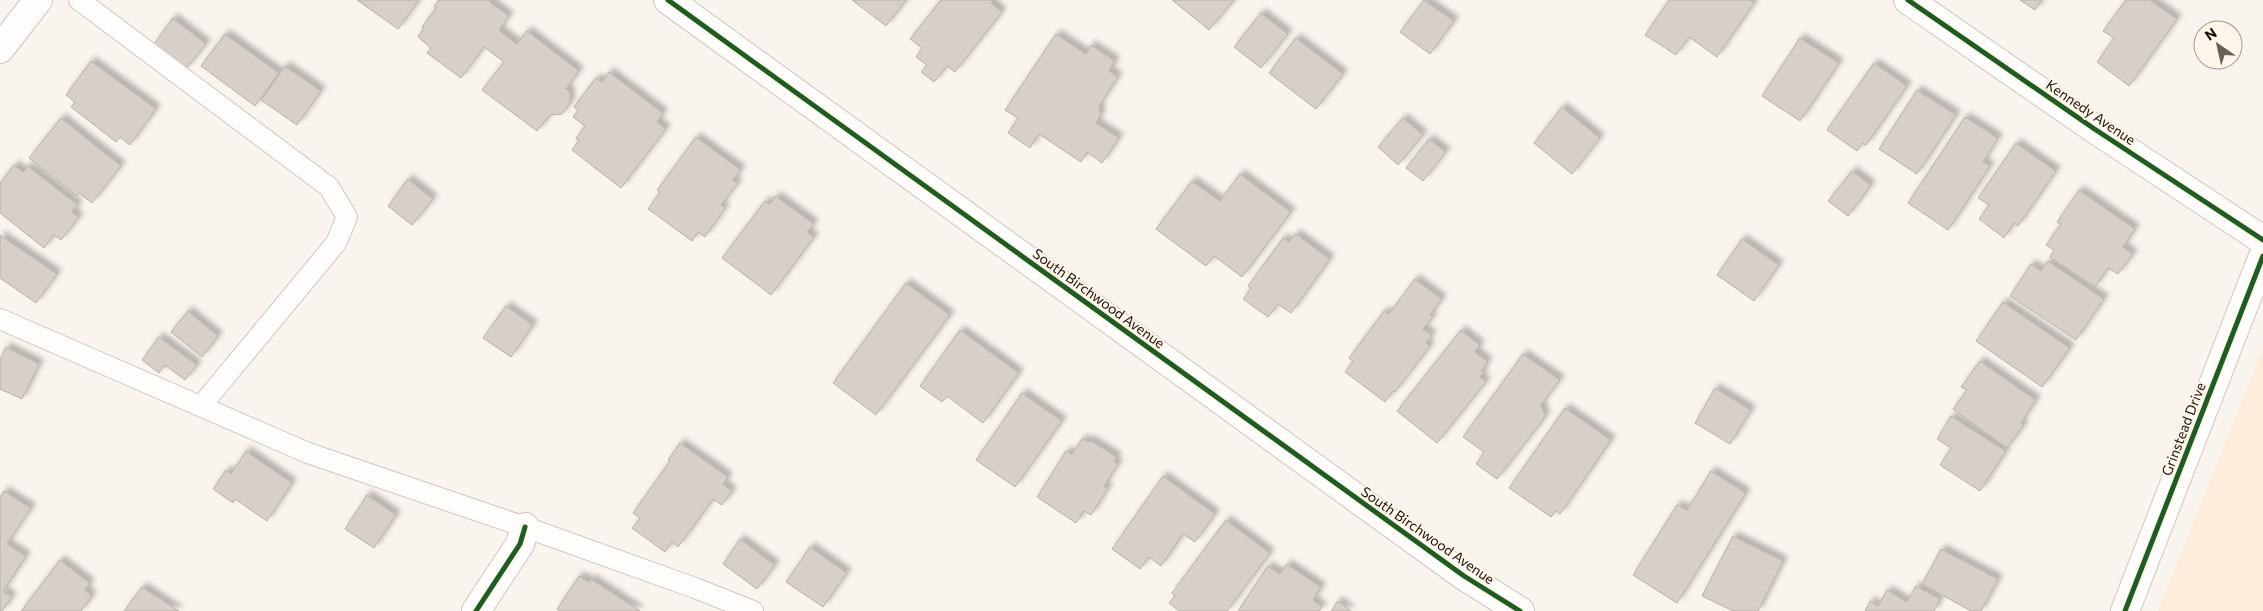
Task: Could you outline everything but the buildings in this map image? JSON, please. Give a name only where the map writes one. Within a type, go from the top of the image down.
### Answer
[{"type":"street","points":[[0,49],[38,0]]},
{"type":"street","name":"South Birchwood Avenue","points":[[668,0],[1464,576],[1520,611]]},
{"type":"street","name":"Kennedy Avenue","points":[[1908,0],[2093,128],[2263,240]]},
{"type":"street","name":"Grinstead Drive","points":[[2125,611],[2263,256]]},
{"type":"street","points":[[476,611],[520,544],[525,527]]},
{"type":"lane","points":[[79,0],[329,187],[347,217],[336,243],[201,406]]},
{"type":"lane","points":[[0,319],[308,453],[525,527],[695,588],[753,611]]},
{"type":"shaded area","points":[[2263,349],[2263,611],[2158,611]]},
{"type":"cycle path","points":[[668,0],[1464,576],[1520,611]]},
{"type":"cycle path","points":[[1908,0],[2093,128],[2263,240]]},
{"type":"cycle path","points":[[2125,611],[2263,256]]},
{"type":"cycle path","points":[[476,611],[520,544],[525,527]]}]
